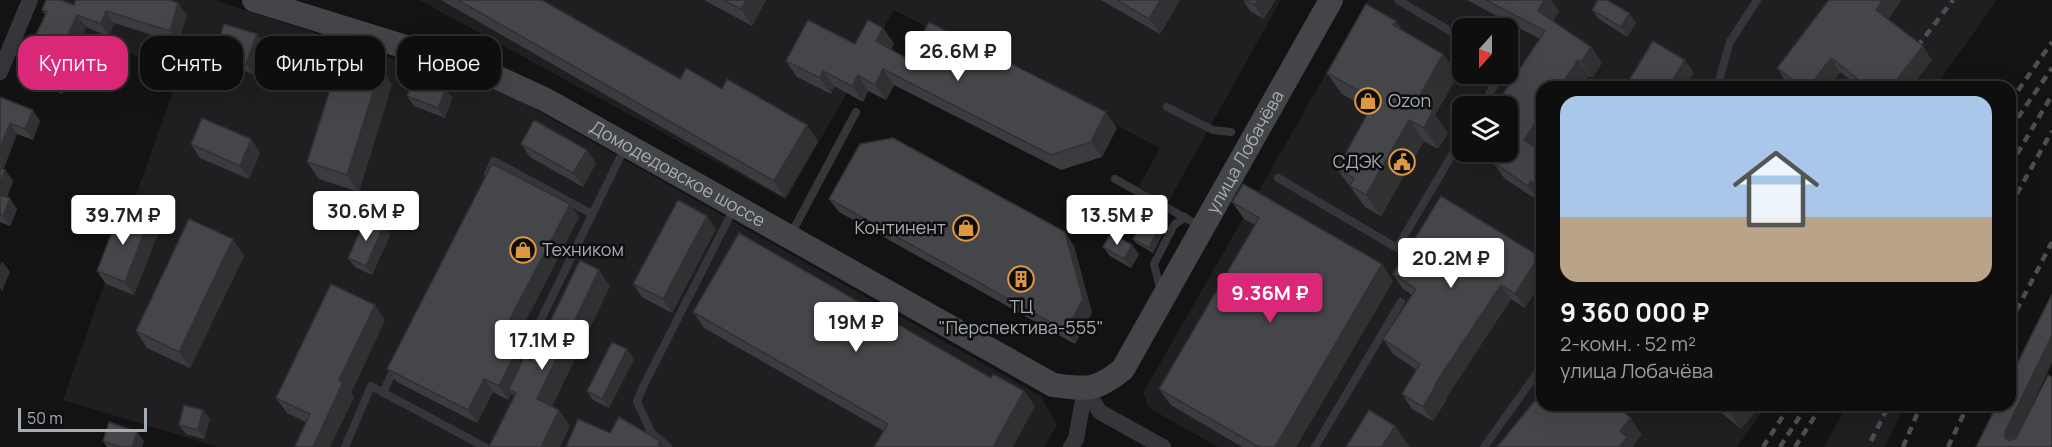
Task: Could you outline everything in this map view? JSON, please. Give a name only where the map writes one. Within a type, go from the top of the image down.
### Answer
[{"type":"main road","name":"Домодедовское шоссе","points":[[254,0],[483,71],[546,100],[1053,385],[1085,389]]},
{"type":"main road","name":"улица Лобачёва","points":[[1085,389],[1107,383],[1123,369],[1162,300],[1194,222],[1331,0]]},
{"type":"street","points":[[0,72],[30,0]]},
{"type":"street","points":[[1071,447],[1076,439],[1085,389]]},
{"type":"street","points":[[1085,389],[1101,412],[1163,447]]},
{"type":"lane","points":[[1398,0],[1452,32]]},
{"type":"lane","points":[[1719,81],[1730,42],[1757,0]]},
{"type":"lane","points":[[1167,107],[1213,130],[1231,132]]},
{"type":"lane","points":[[789,237],[856,112]]},
{"type":"lane","points":[[532,365],[538,354],[527,348],[626,145]]},
{"type":"lane","points":[[1278,178],[1397,248],[1452,155]]},
{"type":"lane","points":[[484,182],[494,161],[592,214]]},
{"type":"lane","points":[[1115,179],[1194,222]]},
{"type":"lane","points":[[668,447],[651,432],[637,402],[735,206]]},
{"type":"lane","points":[[1314,447],[1401,302]]},
{"type":"lane","points":[[383,393],[403,351]]},
{"type":"lane","points":[[1484,447],[1536,374]]},
{"type":"lane","points":[[345,447],[371,386],[485,447]]},
{"type":"shaded area","points":[[45,0],[214,0],[324,36],[255,36],[255,90],[385,90],[385,56],[397,60],[397,90],[503,91],[1041,396],[1057,425],[1044,447],[218,447],[63,400],[173,90],[243,90],[243,36],[140,36],[140,58],[128,53],[128,36],[87,36],[75,31],[81,14]]},
{"type":"shaded area","points":[[419,0],[1281,0],[1167,204],[1139,186],[1160,148],[894,10],[786,200],[501,45],[501,36],[485,36]]},
{"type":"shaded area","points":[[1368,0],[1997,0],[1939,81],[1536,81],[1536,411],[1763,411],[1737,447],[1218,447],[1149,408],[1143,393]]},
{"type":"shaded area","points":[[1844,411],[1902,411],[1885,447],[1824,447]]},
{"type":"building","points":[[46,0],[61,0],[74,5],[76,0],[170,0],[178,3],[170,31],[106,11],[101,24],[77,15],[67,36],[35,36],[47,12],[42,10]]},
{"type":"building","points":[[458,0],[542,0],[680,79],[686,68],[722,89],[727,79],[807,125],[774,181]]},
{"type":"building","points":[[723,0],[746,0],[741,9]]},
{"type":"building","points":[[1117,0],[1160,0],[1149,19]]},
{"type":"building","points":[[1245,0],[1258,0],[1254,5]]},
{"type":"building","points":[[1486,0],[1544,0],[1538,11],[1591,47],[1581,62],[1578,60],[1564,81],[1536,81],[1536,122],[1524,140],[1536,148],[1536,185],[1531,181],[1528,186],[1493,162],[1518,162],[1518,96],[1502,96],[1510,84],[1518,84],[1518,72],[1545,31]]},
{"type":"building","points":[[1598,0],[1607,0],[1629,13],[1621,27],[1592,10]]},
{"type":"building","points":[[1829,0],[1883,0],[1876,10],[1923,46],[1896,81],[1860,81],[1831,58],[1814,81],[1794,81],[1777,68]]},
{"type":"building","points":[[1366,4],[1396,21],[1393,25],[1443,54],[1416,102],[1433,111],[1424,128],[1409,120],[1366,195],[1350,186],[1354,178],[1337,169],[1375,100],[1327,73]]},
{"type":"building","points":[[808,20],[855,44],[868,20],[883,28],[876,41],[909,60],[929,22],[1106,112],[1091,142],[1051,155],[883,69],[875,85],[858,75],[852,86],[823,71],[820,78],[786,61]]},
{"type":"building","points":[[224,24],[257,34],[246,64],[243,63],[243,36],[220,36]]},
{"type":"building","points":[[1653,41],[1685,60],[1673,79],[1676,81],[1629,81]]},
{"type":"building","points":[[330,90],[374,90],[347,175],[307,162]]},
{"type":"building","points":[[410,90],[446,90],[438,108],[407,96]]},
{"type":"building","points":[[0,97],[33,110],[25,129],[10,123],[0,148]]},
{"type":"building","points":[[202,118],[251,139],[240,166],[191,144]]},
{"type":"building","points":[[534,120],[587,150],[573,173],[521,144]]},
{"type":"building","name":"ТЦ \"Перспектива-555\"","points":[[893,138],[1065,232],[1083,299],[1066,331],[829,199],[860,144]]},
{"type":"building","points":[[492,164],[570,204],[497,344],[515,354],[499,386],[484,379],[468,410],[387,369]]},
{"type":"building","points":[[0,168],[5,170],[0,184]]},
{"type":"building","points":[[1243,184],[1382,264],[1275,447],[1259,447],[1159,389],[1259,218],[1232,202]]},
{"type":"building","points":[[0,195],[10,198],[3,216],[0,215]]},
{"type":"building","points":[[1441,196],[1536,254],[1536,261],[1515,294],[1501,285],[1435,384],[1423,407],[1402,394],[1420,364],[1383,339],[1416,289],[1393,274]]},
{"type":"building","points":[[678,200],[707,216],[663,299],[633,284]]},
{"type":"building","points":[[121,209],[149,220],[125,282],[97,271]]},
{"type":"building","points":[[366,218],[384,225],[366,266],[348,258]]},
{"type":"building","points":[[189,219],[233,239],[179,352],[136,331]]},
{"type":"building","points":[[1143,222],[1158,230],[1149,248],[1133,239]]},
{"type":"building","points":[[739,233],[991,378],[993,374],[1024,391],[993,447],[874,447],[888,424],[693,312]]},
{"type":"building","points":[[1111,233],[1132,245],[1124,259],[1103,247]]},
{"type":"building","points":[[580,260],[599,270],[537,399],[559,410],[541,447],[489,447],[516,393],[509,389],[524,357],[531,361]]},
{"type":"building","points":[[331,284],[375,305],[339,380],[343,382],[313,447],[297,447],[295,446],[310,414],[276,398]]},
{"type":"building","points":[[2052,294],[2052,335],[2016,409],[2016,366]]},
{"type":"building","points":[[612,342],[627,349],[602,399],[587,391]]},
{"type":"building","points":[[2048,375],[2052,377],[2052,447],[1976,447],[1994,411],[2015,411],[2005,432],[2005,438],[2010,441],[2016,438]]},
{"type":"building","points":[[1536,399],[1536,411],[1622,411],[1631,418],[1620,431],[1627,437],[1619,447],[1497,447]]},
{"type":"building","points":[[184,405],[203,410],[198,430],[179,425]]},
{"type":"building","points":[[1369,410],[1395,426],[1382,447],[1346,447]]},
{"type":"building","points":[[619,417],[660,441],[658,444],[663,447],[566,447],[578,419],[610,433]]},
{"type":"building","points":[[109,422],[137,432],[132,447],[120,447],[103,441]]},
{"type":"railway","points":[[1917,47],[1953,0]]},
{"type":"railway","points":[[2016,93],[2052,42]]},
{"type":"railway","points":[[2016,120],[2052,68]]},
{"type":"railway","points":[[2016,156],[2052,95]]},
{"type":"railway","points":[[2016,195],[2052,131]]},
{"type":"railway","points":[[2016,311],[2052,242]]},
{"type":"railway","points":[[1763,447],[1786,411]]},
{"type":"railway","points":[[1780,447],[1803,411]]},
{"type":"railway","points":[[1795,447],[1818,411]]},
{"type":"railway","points":[[1871,441],[1886,411]]},
{"type":"railway","points":[[1903,447],[1918,411]]},
{"type":"railway","points":[[1948,447],[1965,411]]},
{"type":"place","name":"Ozon","points":[[1368,101]]},
{"type":"place","name":"СДЭК","points":[[1402,162]]},
{"type":"place","name":"Континент","points":[[966,228]]},
{"type":"place","name":"Техником","points":[[523,250]]},
{"type":"place","name":"ТЦ \"Перспектива-555\"","points":[[1021,279]]}]
